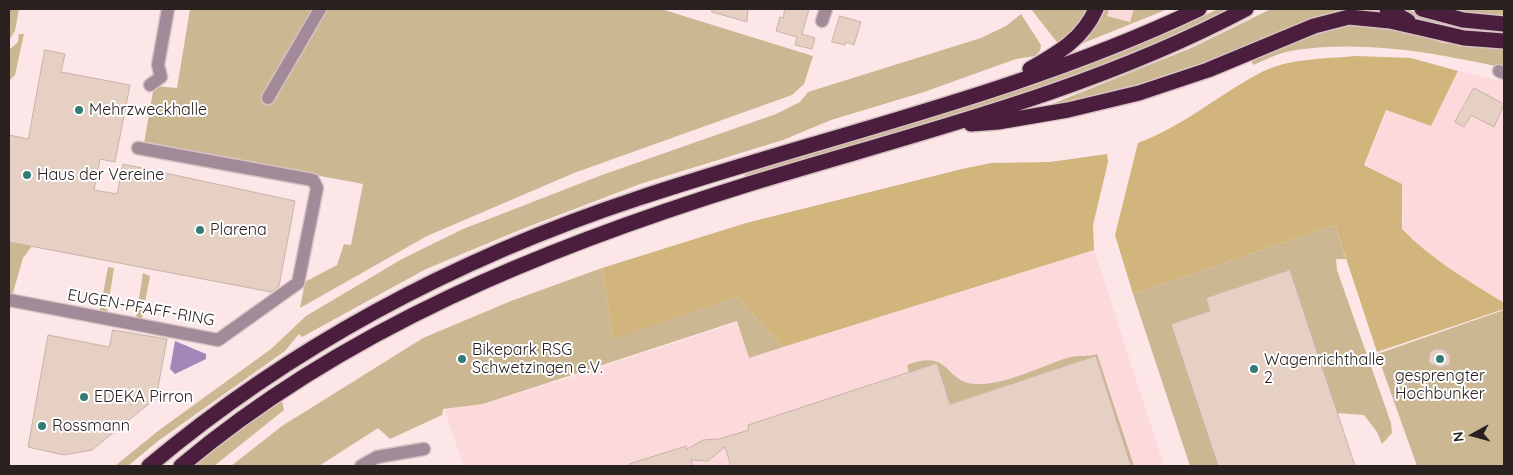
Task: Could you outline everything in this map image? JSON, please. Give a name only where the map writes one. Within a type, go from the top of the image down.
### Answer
[{"type":"highway","points":[[993,88],[1064,50],[1078,38],[1096,9]]},
{"type":"highway","points":[[148,466],[230,402],[289,362],[406,295],[474,262],[539,234],[638,198],[993,88],[1100,51],[1199,9]]},
{"type":"highway","points":[[181,466],[286,389],[384,330],[467,287],[562,247],[653,215],[950,125],[1107,70],[1196,33],[1246,9]]},
{"type":"highway","points":[[1387,9],[1420,28]]},
{"type":"highway","points":[[1422,9],[1462,20],[1504,24]]},
{"type":"highway","points":[[950,125],[998,122],[1068,110],[1139,93],[1208,70],[1337,19],[1371,18],[1464,38],[1504,41]]},
{"type":"street","points":[[150,85],[161,77],[158,65],[168,9]]},
{"type":"street","points":[[268,98],[320,9]]},
{"type":"street","name":"EUGEN-PFAFF-RING","points":[[9,300],[218,340],[298,283],[316,188],[313,180],[138,148]]},
{"type":"street","points":[[361,466],[377,457],[424,449]]},
{"type":"shaded area","points":[[9,9],[19,9],[15,31],[9,40]]},
{"type":"shaded area","points":[[190,9],[661,9],[813,56],[804,84],[792,95],[574,173],[427,236],[300,308],[305,282],[337,265],[344,244],[351,245],[363,184],[144,143],[154,86],[177,88]]},
{"type":"shaded area","points":[[1031,9],[1091,9],[1060,46]]},
{"type":"shaded area","points":[[1102,9],[1109,9],[1107,16],[1130,22],[1134,9],[1168,9],[1081,44]]},
{"type":"shaded area","points":[[1109,9],[1134,9],[1131,22],[1107,16]]},
{"type":"shaded area","points":[[1218,9],[1228,9],[1111,61],[1051,83],[929,122],[744,175],[771,164],[941,114],[1054,77],[1109,57]]},
{"type":"shaded area","points":[[1271,9],[1380,10],[1379,13],[1208,63],[1106,97],[1047,106],[1191,48]]},
{"type":"shaded area","points":[[1397,9],[1407,9],[1429,18],[1504,30],[1504,35],[1449,27],[1423,20]]},
{"type":"shaded area","points":[[1438,9],[1504,9],[1504,19]]},
{"type":"shaded area","points":[[1021,14],[1041,45],[1040,51],[1035,56],[1016,59],[924,92],[831,120],[783,140],[640,184],[522,229],[426,269],[302,337],[299,334],[285,351],[158,441],[128,466],[115,466],[158,431],[271,349],[306,316],[402,259],[463,229],[602,175],[776,114],[800,102],[808,92],[981,38],[1006,26]]},
{"type":"shaded area","points":[[1349,21],[1413,33],[1443,43],[1504,49],[1504,68],[1427,53],[1348,46],[1290,51],[1253,65],[1250,56]]},
{"type":"shaded area","points":[[19,34],[24,34],[15,75],[9,81],[9,50],[18,42]]},
{"type":"shaded area","points":[[1356,56],[1411,58],[1458,71],[1431,126],[1386,110],[1364,165],[1402,184],[1402,229],[1438,260],[1504,303],[1504,309],[1377,352],[1335,225],[1133,294],[1115,235],[1138,143],[1170,129],[1243,83],[1269,69],[1305,60]]},
{"type":"shaded area","points":[[1459,71],[1504,82],[1504,303],[1439,261],[1403,229],[1402,184],[1365,164],[1387,111],[1431,126]]},
{"type":"shaded area","points":[[1107,154],[1108,162],[1093,225],[1094,250],[783,347],[737,297],[613,339],[602,268],[746,223],[962,169],[991,163],[1050,162]]},
{"type":"shaded area","points":[[1335,225],[1346,259],[1336,259],[1337,270],[1391,423],[1392,433],[1382,444],[1377,432],[1364,415],[1337,413],[1290,270],[1210,311],[1171,324],[1218,466],[1190,466],[1133,294]]},
{"type":"shaded area","points":[[10,242],[32,246],[23,258],[12,296],[9,295]]},
{"type":"shaded area","points":[[1094,250],[1164,466],[464,466],[445,412],[449,408],[483,404],[556,382],[738,322],[750,357]]},
{"type":"shaded area","points":[[108,267],[114,268],[107,312],[100,310]]},
{"type":"shaded area","points":[[602,268],[613,338],[737,297],[783,347],[749,358],[737,321],[483,404],[443,409],[442,415],[390,439],[378,428],[319,466],[231,466],[282,426],[423,338],[511,301]]},
{"type":"shaded area","points":[[143,273],[150,276],[142,319],[136,318]]},
{"type":"shaded area","points":[[1504,310],[1504,466],[1417,466],[1377,354]]},
{"type":"shaded area","points":[[175,341],[206,354],[206,359],[175,374],[170,369]]},
{"type":"shaded area","points":[[1097,354],[1134,466],[1131,466],[1096,356],[950,404],[937,364],[909,373],[907,365],[922,361],[932,361],[940,363],[957,378],[965,382],[987,384],[999,382],[1071,357]]},
{"type":"shaded area","points":[[282,401],[284,410],[214,466],[188,466]]},
{"type":"building","points":[[712,9],[748,9],[747,22],[712,12]]},
{"type":"building","points":[[785,9],[809,9],[802,34],[815,38],[812,49],[795,45],[797,37],[776,31],[780,17],[783,18]]},
{"type":"building","points":[[840,16],[861,22],[854,45],[846,42],[845,45],[832,42]]},
{"type":"building","points":[[45,50],[65,54],[61,72],[130,85],[115,162],[100,159],[94,190],[117,194],[123,164],[295,201],[279,286],[271,292],[9,242],[9,135],[28,139]]},
{"type":"building","points":[[1474,88],[1504,104],[1494,127],[1471,115],[1464,127],[1455,122]]},
{"type":"building","name":"Wagenrichthalle 2","points":[[1290,270],[1355,466],[1218,466],[1171,324],[1210,311],[1206,298]]},
{"type":"building","points":[[113,330],[167,339],[156,398],[92,450],[64,455],[28,447],[48,335],[109,347]]},
{"type":"building","name":"gesprengter Hochbunker","points":[[1434,349],[1442,349],[1450,355],[1450,365],[1440,368],[1429,363],[1429,354]]},
{"type":"building","points":[[1096,356],[1131,466],[731,466],[725,447],[708,461],[691,460],[693,466],[629,466],[629,464],[686,446],[687,449],[703,440],[719,439],[749,430],[748,425],[937,363],[950,404]]},
{"type":"place","name":"Mehrzweckhalle","points":[[79,110]]},
{"type":"place","name":"Haus der Vereine","points":[[27,175]]},
{"type":"place","name":"Plarena","points":[[200,230]]},
{"type":"place","name":"Bikepark RSG Schwetzingen e.V.","points":[[462,359]]},
{"type":"place","name":"gesprengter Hochbunker","points":[[1440,359]]},
{"type":"place","name":"Wagenrichthalle 2","points":[[1254,369]]},
{"type":"place","name":"EDEKA Pirron","points":[[84,397]]},
{"type":"place","name":"Rossmann","points":[[42,426]]}]
